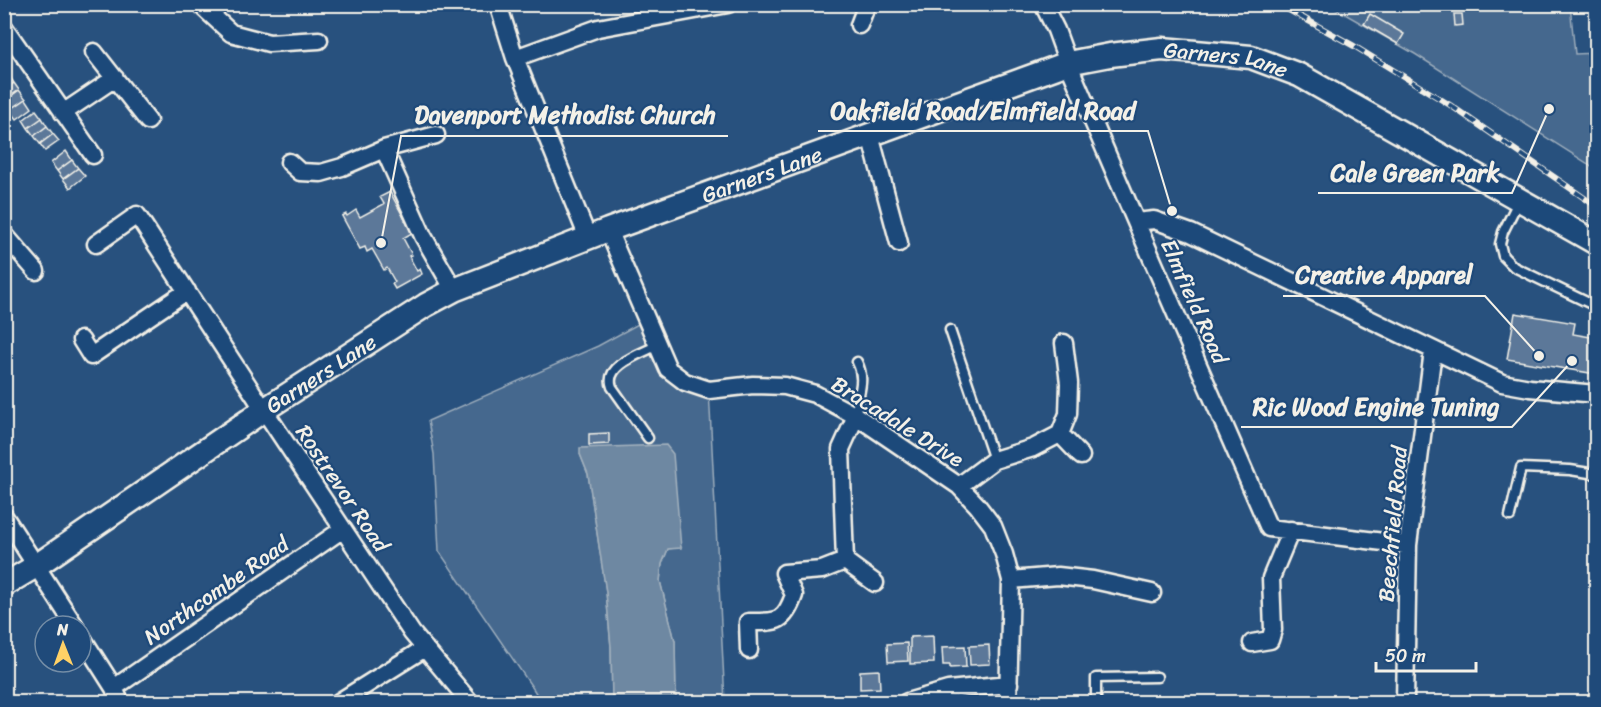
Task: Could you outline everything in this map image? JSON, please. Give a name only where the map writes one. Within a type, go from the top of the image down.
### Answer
[{"type":"street","points":[[202,4],[231,33],[269,43],[319,40]]},
{"type":"street","name":"Bracadale Drive","points":[[498,4],[515,58],[598,234],[658,345],[668,369],[685,382],[710,390],[753,385],[785,386],[815,394],[856,416],[959,486],[993,526],[1011,580],[1008,702]]},
{"type":"street","points":[[515,58],[598,28],[729,4]]},
{"type":"street","points":[[859,25],[867,4]]},
{"type":"street","name":"Elmfield Road","points":[[1043,4],[1269,528],[1408,545]]},
{"type":"street","points":[[4,27],[93,155]]},
{"type":"street","name":"Garners Lane","points":[[4,585],[36,566],[264,410],[426,305],[454,290],[598,234],[1068,63],[1110,55],[1162,50],[1251,57],[1299,75],[1596,243]]},
{"type":"street","points":[[94,51],[148,121]]},
{"type":"street","points":[[63,113],[115,78]]},
{"type":"street","points":[[289,162],[300,172],[321,173],[342,167],[384,149],[436,135]]},
{"type":"street","points":[[870,135],[899,243]]},
{"type":"street","points":[[384,149],[423,236],[454,290]]},
{"type":"street","name":"Rostrevor Road","points":[[96,244],[137,214],[412,633],[470,702]]},
{"type":"street","points":[[1136,222],[1154,220],[1191,233],[1502,383],[1596,394]]},
{"type":"street","points":[[4,234],[36,271]]},
{"type":"street","points":[[81,340],[95,361],[187,291]]},
{"type":"street","points":[[959,486],[994,460],[1033,448],[1060,434],[1068,414],[1069,383],[1064,344]]},
{"type":"street","name":"Beechfield Road","points":[[1405,702],[1408,545],[1433,351]]},
{"type":"street","points":[[845,561],[842,449],[856,416]]},
{"type":"street","points":[[1060,434],[1081,456]]},
{"type":"street","points":[[4,516],[67,614]]},
{"type":"street","name":"Northcombe Road","points":[[117,695],[343,529]]},
{"type":"street","points":[[1252,643],[1270,640],[1273,630],[1271,578],[1291,530]]},
{"type":"street","points":[[845,561],[875,583]]},
{"type":"street","points":[[749,650],[748,622],[773,622],[788,612],[794,595],[784,573],[822,570],[845,561]]},
{"type":"street","points":[[1011,580],[1058,576],[1094,580],[1152,592]]},
{"type":"street","points":[[339,702],[425,648]]},
{"type":"street","points":[[93,656],[117,695]]},
{"type":"street","points":[[907,702],[948,690],[1009,684]]},
{"type":"lane","points":[[1519,200],[1503,232],[1500,244],[1503,256],[1514,267],[1591,304]]},
{"type":"lane","points":[[950,330],[994,460]]},
{"type":"lane","points":[[648,438],[612,387],[610,379],[613,371],[619,365],[658,345]]},
{"type":"lane","points":[[856,416],[856,406],[861,389],[861,371],[857,362]]},
{"type":"lane","points":[[1510,516],[1521,468],[1570,470],[1596,474]]},
{"type":"lane","points":[[1096,702],[1096,678],[1157,677]]},
{"type":"shaded area","points":[[1329,5],[1570,5],[1575,54],[1596,53],[1596,169],[1415,54]]},
{"type":"shaded area","points":[[640,323],[668,369],[709,390],[725,702],[676,702],[675,641],[660,581],[662,564],[668,549],[681,547],[580,454],[588,474],[606,592],[611,647],[612,702],[541,702],[439,551],[434,454],[428,421],[598,346]]},
{"type":"shaded area","points":[[666,445],[673,454],[681,548],[668,549],[662,564],[660,581],[675,641],[676,702],[612,702],[611,647],[606,592],[588,474],[580,448]]},
{"type":"shaded area","points":[[4,538],[19,561],[5,570],[4,570]]},
{"type":"building","points":[[1370,14],[1404,34],[1398,44],[1364,24]]},
{"type":"building","points":[[1454,14],[1462,14],[1463,25],[1455,26]]},
{"type":"building","points":[[8,74],[14,83],[4,89],[4,76]]},
{"type":"building","points":[[14,83],[19,90],[4,101],[4,89]]},
{"type":"building","points":[[19,90],[26,99],[10,110],[4,101]]},
{"type":"building","points":[[26,99],[32,108],[17,119],[10,110]]},
{"type":"building","points":[[36,110],[42,118],[28,128],[23,120]]},
{"type":"building","points":[[42,118],[47,126],[34,136],[28,128]]},
{"type":"building","points":[[47,126],[53,134],[40,144],[34,136]]},
{"type":"building","points":[[53,134],[59,141],[45,151],[40,144]]},
{"type":"building","points":[[66,151],[72,160],[57,171],[51,163]]},
{"type":"building","points":[[72,160],[78,168],[63,179],[57,171]]},
{"type":"building","points":[[78,168],[85,176],[70,188],[63,179]]},
{"type":"building","points":[[390,192],[412,233],[403,238],[412,255],[409,256],[417,271],[420,269],[422,274],[395,289],[392,284],[395,282],[387,268],[384,270],[372,249],[367,252],[365,247],[360,249],[342,216],[346,214],[347,216],[356,210],[360,217],[384,204],[380,197]]},
{"type":"building","points":[[1515,313],[1575,323],[1573,334],[1596,338],[1596,374],[1507,359]]},
{"type":"building","points":[[609,433],[609,444],[589,445],[589,434]]},
{"type":"building","points":[[933,636],[934,663],[910,664],[910,637]]},
{"type":"building","points":[[907,643],[908,661],[888,662],[887,644]]},
{"type":"building","points":[[989,645],[990,664],[970,665],[969,646]]},
{"type":"building","points":[[965,646],[966,667],[950,668],[950,665],[943,665],[942,647]]},
{"type":"building","points":[[879,670],[880,688],[860,689],[860,671]]},
{"type":"railway","points":[[1278,4],[1354,46],[1450,105],[1596,206]]},
{"type":"place","name":"Cale Green Park","points":[[1549,109]]},
{"type":"place","name":"Oakfield Road/Elmfield Road","points":[[1172,211]]},
{"type":"place","name":"Davenport Methodist Church","points":[[381,243]]},
{"type":"place","name":"Creative Apparel","points":[[1539,356]]},
{"type":"place","name":"Ric Wood Engine Tuning","points":[[1572,361]]}]
